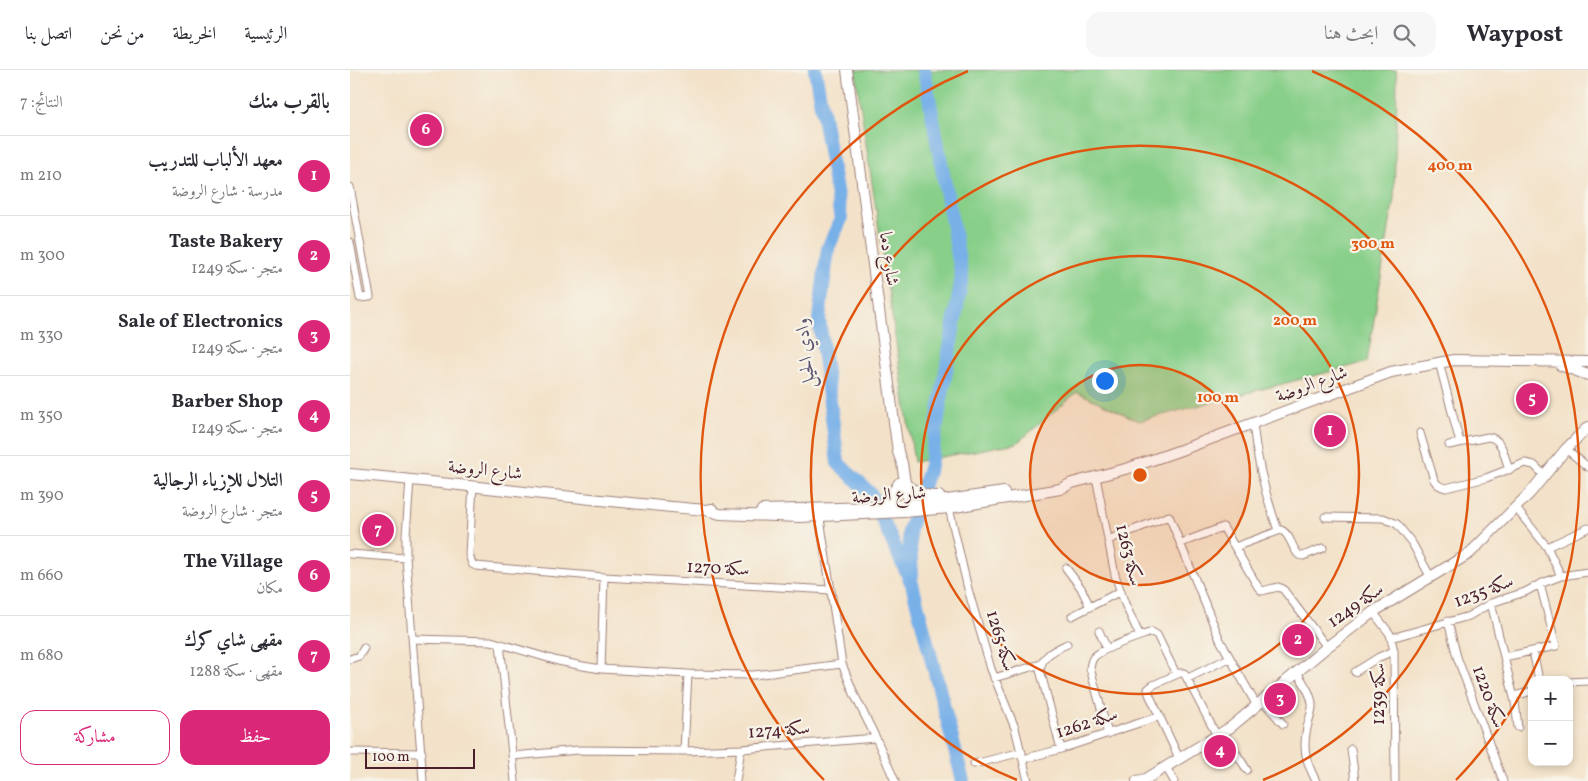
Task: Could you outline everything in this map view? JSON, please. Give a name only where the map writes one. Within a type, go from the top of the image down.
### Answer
[{"type":"main road","name":"شارع دما","points":[[846,70],[898,452],[897,462],[906,509]]},
{"type":"main road","name":"شارع الروضة","points":[[819,513],[876,507],[906,509],[999,492],[1072,483],[1129,468],[1392,372],[1439,362],[1486,360],[1588,362]]},
{"type":"main road","name":"شارع الروضة","points":[[1540,361],[1568,367],[1588,375]]},
{"type":"main road","name":"سكة 1249","points":[[1578,439],[1588,427]]},
{"type":"main road","name":"سكة 1249","points":[[1137,781],[1146,779],[1220,734],[1260,704],[1327,646],[1373,612],[1470,553],[1530,493],[1566,449],[1588,433]]},
{"type":"main road","name":"شارع الروضة","points":[[350,474],[706,510],[717,514],[753,516],[949,508],[1060,489],[1072,483]]},
{"type":"main road","points":[[876,507],[890,497],[902,483],[917,492],[932,497],[984,491],[999,492]]},
{"type":"street","points":[[350,187],[370,297],[360,298],[350,242]]},
{"type":"street","points":[[1439,362],[1460,443]]},
{"type":"street","points":[[1253,424],[1255,446],[1264,489],[1278,530]]},
{"type":"street","points":[[1420,433],[1434,480],[1441,488],[1486,478],[1528,463],[1534,465],[1544,475]]},
{"type":"street","points":[[1449,445],[1488,437],[1494,438],[1499,442],[1510,470]]},
{"type":"street","points":[[1566,449],[1588,467]]},
{"type":"street","name":"سكة 1263","points":[[1096,477],[1115,575],[1125,604],[1140,636]]},
{"type":"street","points":[[410,480],[406,558],[424,781]]},
{"type":"street","name":"سكة 1270","points":[[473,486],[469,554],[472,564],[481,567],[604,577],[831,590]]},
{"type":"street","points":[[1516,507],[1547,547],[1561,576]]},
{"type":"street","name":"سكة 1265","points":[[949,508],[968,589],[994,678],[1015,728],[1028,781]]},
{"type":"street","points":[[819,513],[842,664],[895,781]]},
{"type":"street","points":[[1108,540],[1169,516],[1210,619],[1229,658],[1260,704],[1283,724]]},
{"type":"street","points":[[1325,517],[1383,518],[1396,524],[1412,543],[1430,576]]},
{"type":"street","points":[[1181,543],[1223,527],[1258,588],[1262,591],[1278,587],[1284,589],[1327,646]]},
{"type":"street","points":[[1547,547],[1588,528]]},
{"type":"street","points":[[1235,548],[1278,530],[1286,532],[1299,555],[1303,556],[1323,548]]},
{"type":"street","points":[[350,554],[406,558]]},
{"type":"street","points":[[1066,568],[1081,588],[1090,607]]},
{"type":"street","name":"سكة 1235","points":[[1391,638],[1469,616],[1491,603],[1525,592],[1561,576],[1588,572]]},
{"type":"street","points":[[601,668],[604,577]]},
{"type":"street","points":[[1504,657],[1556,646],[1540,584]]},
{"type":"street","points":[[1072,616],[1121,591]]},
{"type":"street","points":[[1491,603],[1514,696],[1518,727]]},
{"type":"street","name":"سكة 1239","points":[[1373,612],[1385,626],[1394,650],[1395,781]]},
{"type":"street","name":"سكة 1220","points":[[1448,622],[1457,657],[1503,781]]},
{"type":"street","points":[[1100,631],[1107,650]]},
{"type":"street","points":[[1108,734],[1090,668],[1094,657],[1140,636],[1154,632],[1176,674]]},
{"type":"street","points":[[412,639],[476,640],[500,644],[558,661],[601,668],[688,674],[754,676],[842,664]]},
{"type":"street","points":[[500,644],[515,781]]},
{"type":"street","points":[[994,678],[1041,664],[1048,655],[1067,644]]},
{"type":"street","points":[[350,659],[359,656],[364,648]]},
{"type":"street","points":[[1355,672],[1394,650]]},
{"type":"street","points":[[1533,651],[1538,676]]},
{"type":"street","points":[[1188,678],[1229,658]]},
{"type":"street","points":[[1041,664],[1041,676],[1061,749]]},
{"type":"street","points":[[1179,758],[1148,689],[1183,672],[1220,734],[1248,770]]},
{"type":"street","points":[[1297,672],[1307,689],[1312,705],[1304,743],[1306,757],[1316,781]]},
{"type":"street","points":[[684,751],[688,674]]},
{"type":"street","points":[[1573,682],[1588,681]]},
{"type":"street","points":[[1514,696],[1528,692]]},
{"type":"street","name":"سكة 1262","points":[[974,764],[1061,749],[1160,716]]},
{"type":"street","name":"سكة 1274","points":[[513,756],[578,750],[684,751],[741,749],[876,738]]},
{"type":"street","points":[[736,781],[741,749]]},
{"type":"street","points":[[1351,749],[1355,781]]},
{"type":"street","points":[[350,752],[422,753]]},
{"type":"street","points":[[1166,767],[1174,781]]},
{"type":"green space","points":[[855,70],[1396,70],[1394,198],[1367,362],[1139,421],[1077,392],[1017,443],[914,462]]},
{"type":"waterway","name":"وادي الحيل","points":[[815,70],[841,219],[828,248],[819,319],[838,463],[870,493],[912,584],[963,781]]},
{"type":"waterway","name":"وادي الحيل","points":[[912,576],[909,531],[930,465],[962,277],[924,70]]},
{"type":"place","name":"The Village","points":[[426,130]]},
{"type":"place","name":"التلال للإزياء الرجالية","points":[[1532,399]]},
{"type":"place","name":"معهد الألباب للتدريب","points":[[1330,431]]},
{"type":"place","name":"مقهى شاي كرك","points":[[378,530]]},
{"type":"place","name":"Taste Bakery","points":[[1298,640]]},
{"type":"place","name":"Sale of Electronics","points":[[1280,699]]},
{"type":"place","name":"Barber Shop","points":[[1220,751]]}]
